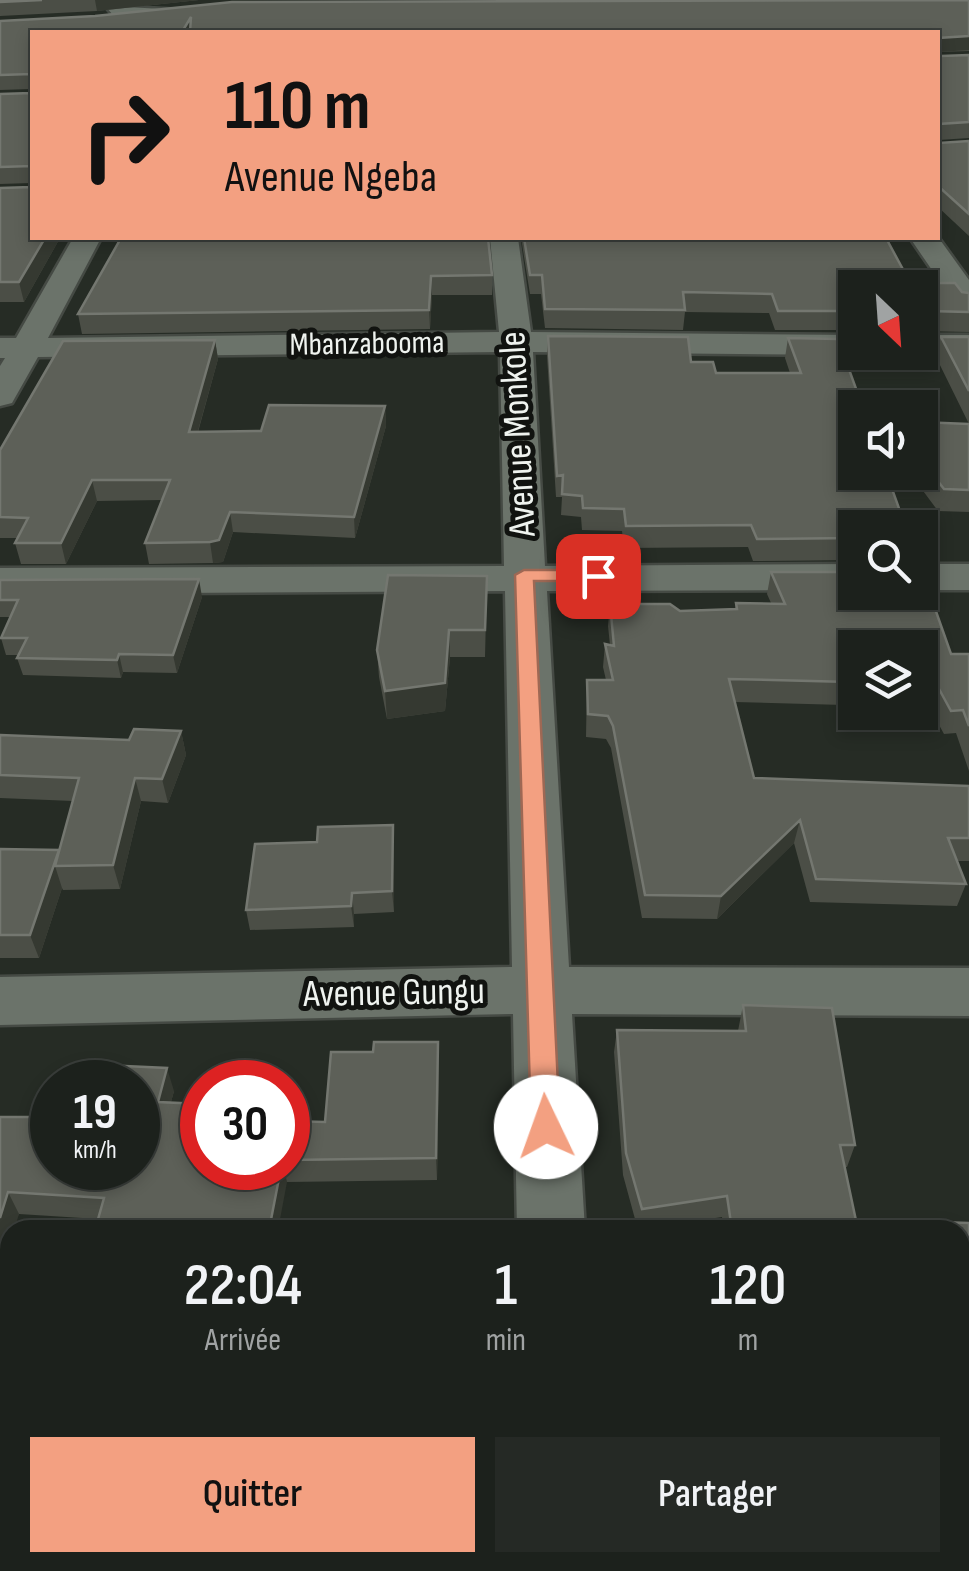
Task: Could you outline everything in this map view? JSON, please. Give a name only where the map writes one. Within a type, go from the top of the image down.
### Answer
[{"type":"street","points":[[118,0],[115,6],[122,12],[208,19]]},
{"type":"street","points":[[98,21],[154,15]]},
{"type":"street","points":[[0,396],[12,348],[86,240]]},
{"type":"street","name":"Avenue Monkole","points":[[504,240],[516,342],[550,1220]]},
{"type":"street","points":[[925,240],[969,301]]},
{"type":"street","name":"Mbanzabooma","points":[[12,348],[516,342],[838,345]]},
{"type":"street","points":[[938,345],[969,345]]},
{"type":"street","points":[[0,580],[838,576]]},
{"type":"street","points":[[938,577],[969,577]]},
{"type":"street","name":"Avenue Gungu","points":[[0,1001],[539,990],[969,992]]},
{"type":"building","points":[[969,0],[969,36],[940,38],[940,30],[190,30],[191,17],[183,30],[30,30],[30,74],[0,75],[0,21],[232,2]]},
{"type":"building","points":[[940,55],[969,55],[969,122],[940,124]]},
{"type":"building","points":[[30,93],[30,166],[0,167],[0,94]]},
{"type":"building","points":[[969,141],[969,214],[940,188],[940,143]]},
{"type":"building","points":[[30,187],[30,240],[44,240],[19,282],[0,282],[0,188]]},
{"type":"building","points":[[120,240],[488,240],[492,275],[431,276],[429,310],[78,314]]},
{"type":"building","points":[[524,240],[887,240],[903,270],[838,270],[838,311],[778,311],[772,294],[683,292],[685,310],[545,309],[542,275],[530,275]]},
{"type":"building","points":[[938,283],[955,283],[962,292],[969,293],[969,312],[938,311]]},
{"type":"building","points":[[548,336],[688,337],[691,362],[713,362],[716,373],[801,373],[788,338],[838,339],[838,370],[849,370],[856,390],[838,390],[838,490],[892,490],[900,510],[838,510],[838,538],[757,539],[751,525],[626,526],[624,509],[583,508],[582,496],[562,494],[563,475],[557,476]]},
{"type":"building","points":[[941,337],[969,337],[969,391]]},
{"type":"building","points":[[215,340],[189,432],[261,431],[269,405],[385,406],[354,517],[230,512],[219,540],[145,543],[170,480],[92,480],[61,543],[15,543],[28,518],[0,517],[0,450],[63,341]]},
{"type":"building","points":[[938,423],[969,424],[969,490],[944,489],[938,481]]},
{"type":"building","points":[[771,572],[838,572],[838,610],[936,610],[951,654],[969,654],[969,726],[963,710],[951,711],[938,689],[938,630],[838,630],[838,682],[729,679],[754,778],[969,786],[969,838],[948,838],[966,884],[816,879],[800,820],[721,896],[645,895],[613,726],[608,716],[588,714],[587,680],[613,680],[605,644],[614,646],[610,604],[670,604],[680,611],[737,609],[736,603],[785,604]]},
{"type":"building","points":[[388,575],[487,576],[485,630],[449,630],[445,683],[385,691],[377,650]]},
{"type":"building","points":[[199,579],[173,655],[119,654],[117,660],[17,658],[27,638],[1,638],[18,600],[0,600],[0,580]]},
{"type":"building","points":[[134,729],[181,731],[162,779],[135,778],[113,865],[55,866],[79,778],[0,775],[0,735],[129,740]]},
{"type":"building","points":[[393,825],[392,891],[352,893],[351,906],[246,910],[255,844],[317,842],[318,827]]},
{"type":"building","points":[[0,849],[59,850],[30,935],[0,935]]},
{"type":"building","points":[[743,1005],[832,1008],[855,1145],[840,1145],[856,1220],[731,1220],[727,1196],[642,1209],[626,1153],[617,1030],[746,1031]]},
{"type":"building","points":[[374,1042],[438,1042],[436,1158],[310,1160],[310,1122],[325,1122],[331,1052],[373,1052]]},
{"type":"building","points":[[160,1068],[167,1068],[160,1094]]},
{"type":"building","points":[[160,1102],[180,1103],[180,1190],[277,1190],[271,1220],[98,1220],[104,1198],[8,1192],[0,1218],[0,1117],[30,1117],[30,1190],[160,1190]]},
{"type":"route","points":[[546,1127],[524,575],[598,576]]}]
